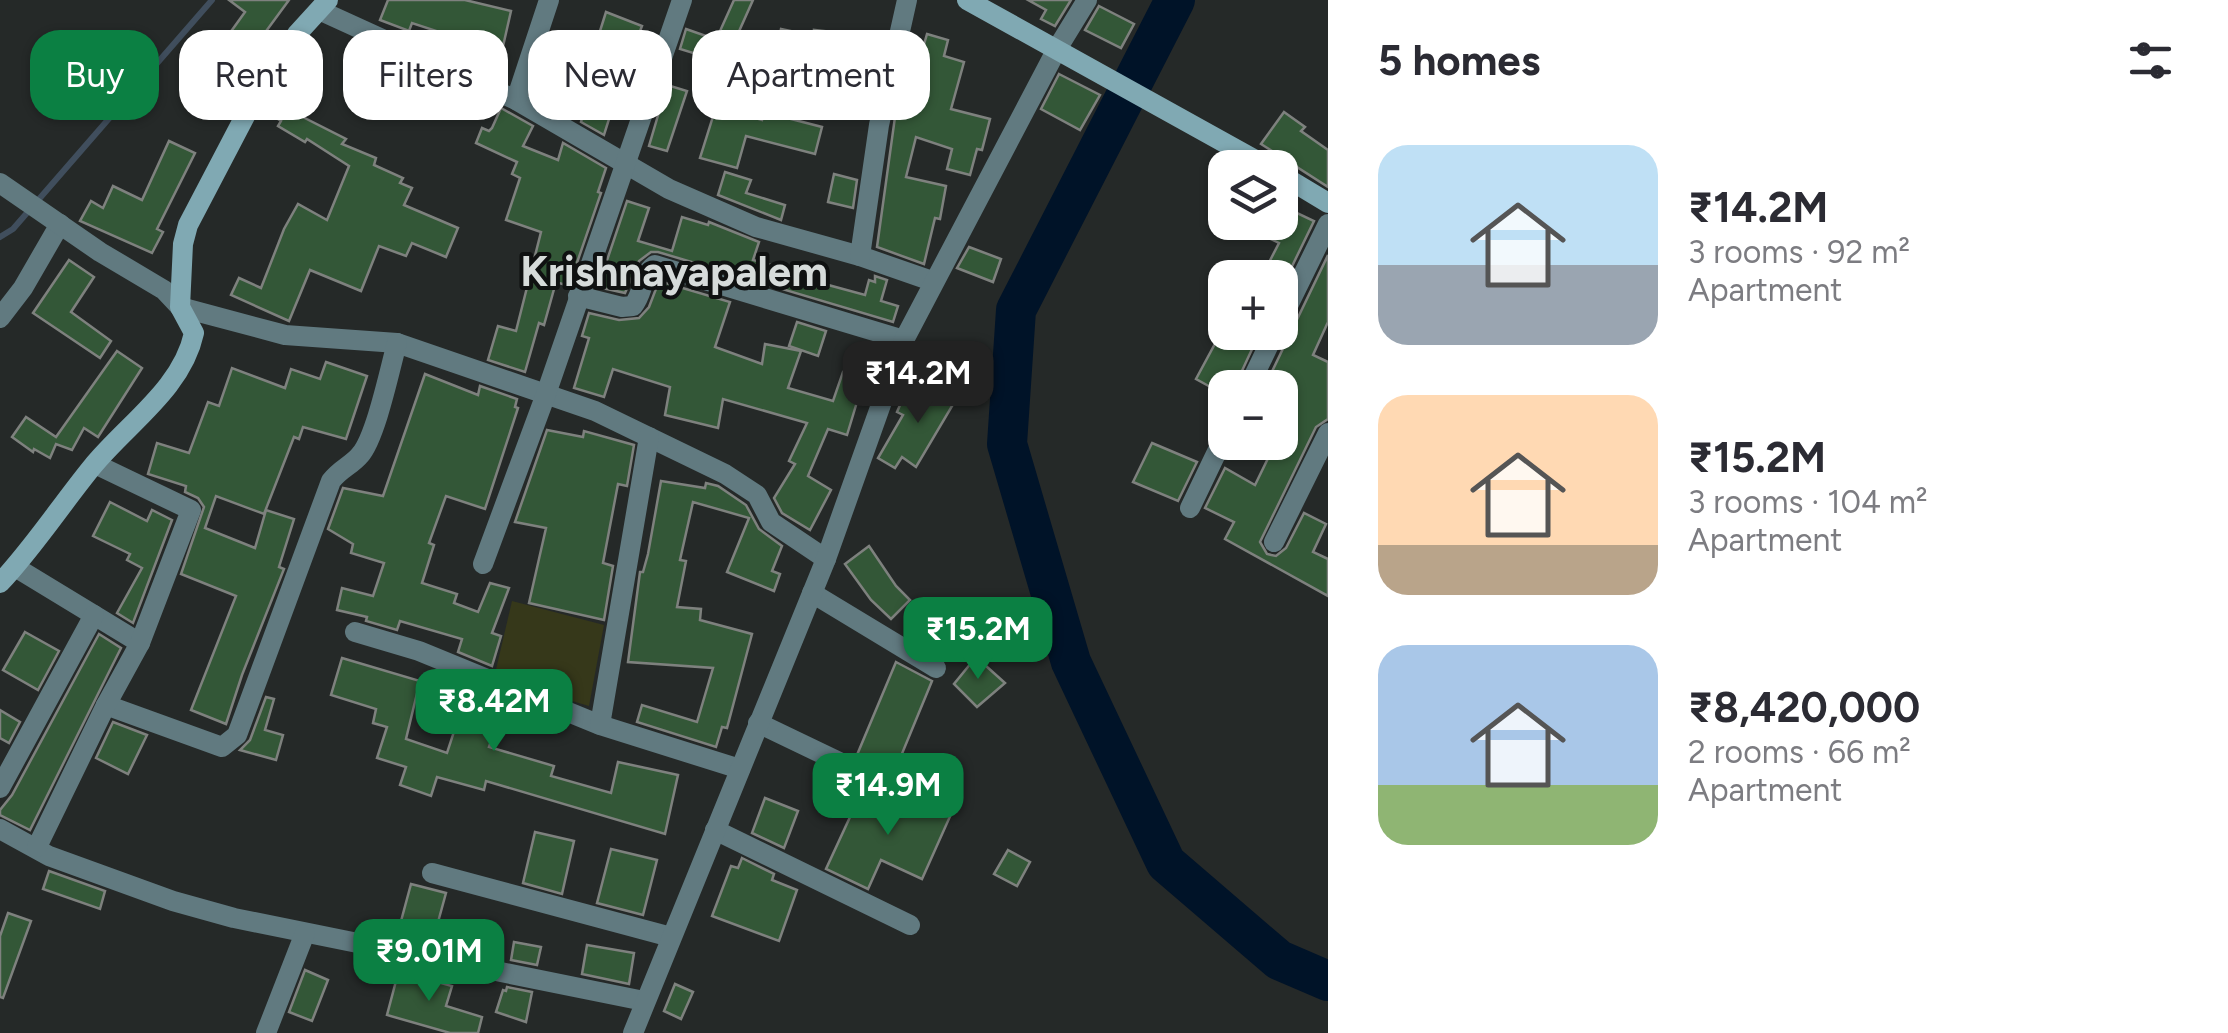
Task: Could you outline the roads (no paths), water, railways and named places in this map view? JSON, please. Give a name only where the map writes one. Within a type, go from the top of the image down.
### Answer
[{"type":"main road","points":[[967,0],[1241,150]]},
{"type":"main road","points":[[8,575],[95,464],[178,374],[190,352],[194,333],[180,307],[188,225],[255,97],[297,34],[324,5]]},
{"type":"main road","points":[[1298,185],[1328,204]]},
{"type":"street","points":[[516,100],[548,0]]},
{"type":"street","points":[[483,564],[682,0]]},
{"type":"street","points":[[860,256],[884,103],[907,0]]},
{"type":"street","points":[[633,1033],[826,559],[904,340],[1057,48],[1088,0]]},
{"type":"street","points":[[324,5],[516,100],[669,190],[756,227],[860,256],[932,282]]},
{"type":"street","points":[[0,184],[164,290],[180,307],[285,335],[397,343],[595,411],[726,474],[757,494],[771,522],[826,559]]},
{"type":"street","points":[[0,318],[23,288],[55,221]]},
{"type":"street","points":[[1298,285],[1328,224]]},
{"type":"street","points":[[578,296],[633,306],[640,298],[647,271],[655,265],[904,340]]},
{"type":"street","points":[[106,704],[222,747],[236,735],[331,480],[358,458],[368,441],[397,343]]},
{"type":"street","points":[[1274,542],[1328,433]]},
{"type":"street","points":[[600,725],[649,437]]},
{"type":"street","points":[[1190,508],[1213,460]]},
{"type":"street","points":[[37,847],[140,643],[191,510],[95,464]]},
{"type":"street","points":[[8,575],[94,615],[140,643]]},
{"type":"street","points":[[812,593],[936,668]]},
{"type":"street","points":[[0,788],[94,615]]},
{"type":"street","points":[[356,632],[419,651],[600,725],[740,770]]},
{"type":"street","points":[[758,723],[908,795]]},
{"type":"street","points":[[0,829],[49,856],[234,918],[644,1002]]},
{"type":"street","points":[[715,830],[910,925]]},
{"type":"street","points":[[432,872],[670,938]]},
{"type":"street","points":[[266,1033],[305,933]]},
{"type":"waterway","points":[[0,237],[13,229],[212,0]]},
{"type":"waterway","points":[[1175,0],[1016,310],[1007,444],[1071,662],[1166,863],[1279,960],[1328,981]]},
{"type":"district","name":"Krishnayapalem","points":[[674,271]]}]
